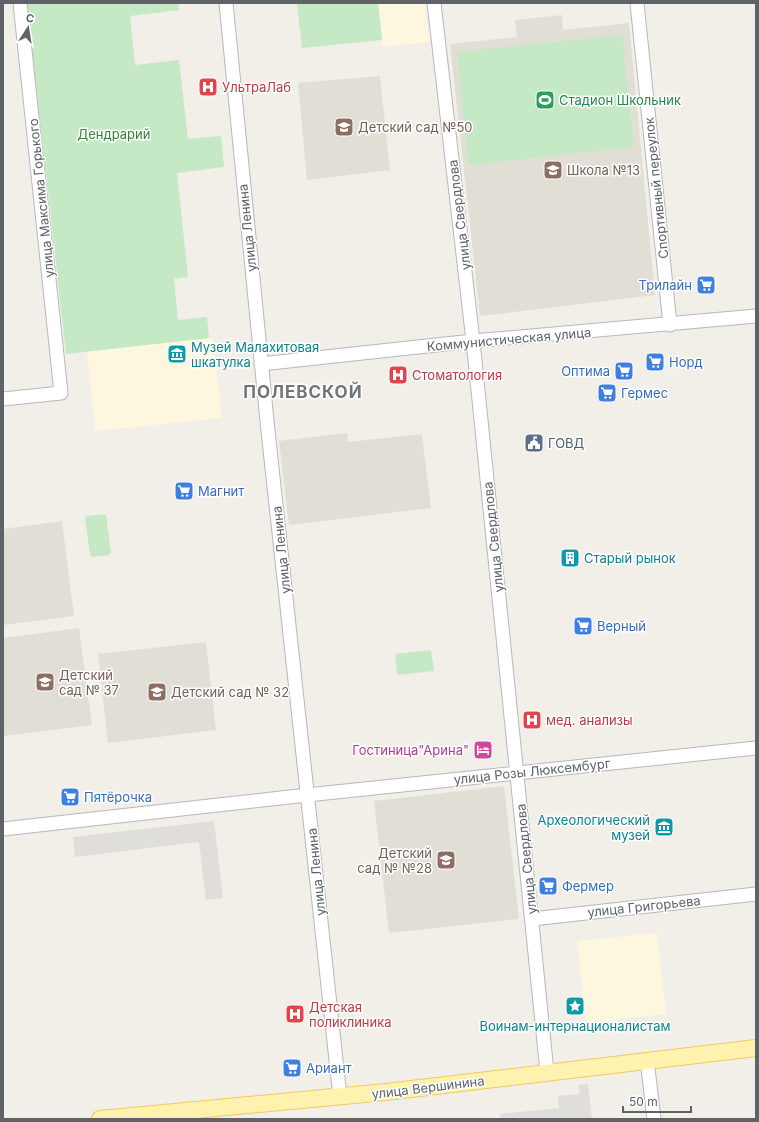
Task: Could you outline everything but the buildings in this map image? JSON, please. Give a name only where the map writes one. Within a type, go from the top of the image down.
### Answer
[{"type":"main road","name":"улица Вершинина","points":[[100,1119],[340,1097],[756,1048]]},
{"type":"street","name":"улица Максима Горького","points":[[3,399],[61,393],[20,3]]},
{"type":"street","name":"улица Ленина","points":[[226,3],[262,364],[340,1097]]},
{"type":"street","name":"улица Свердлова","points":[[434,3],[473,342],[547,1072]]},
{"type":"street","name":"Спортивный переулок","points":[[637,3],[670,325]]},
{"type":"street","name":"Коммунистическая улица","points":[[262,364],[473,342],[756,316]]},
{"type":"street","name":"улица Розы Люксембург","points":[[3,829],[307,795],[756,748]]},
{"type":"street","name":"улица Григорьева","points":[[532,919],[756,894]]},
{"type":"street","points":[[647,1060],[654,1119]]},
{"type":"shaded area","points":[[378,3],[425,3],[430,42],[383,47]]},
{"type":"shaded area","name":"Школа №13","points":[[562,15],[563,30],[629,23],[655,295],[480,316],[450,44],[517,37],[515,20]]},
{"type":"shaded area","name":"Детский сад №50","points":[[380,76],[390,170],[307,180],[298,83]]},
{"type":"shaded area","points":[[213,338],[222,418],[95,431],[87,351]]},
{"type":"shaded area","points":[[347,433],[348,442],[422,434],[431,508],[289,525],[279,441]]},
{"type":"shaded area","points":[[62,521],[74,616],[3,625],[3,529]]},
{"type":"shaded area","name":"Детский сад № 37","points":[[79,628],[92,725],[3,736],[3,638]]},
{"type":"shaded area","name":"Детский сад № 32","points":[[206,642],[216,730],[108,743],[98,654]]},
{"type":"shaded area","name":"Детский сад № №28","points":[[504,786],[519,919],[389,933],[374,801]]},
{"type":"shaded area","points":[[214,821],[223,898],[206,900],[199,842],[75,857],[73,837]]},
{"type":"shaded area","points":[[657,933],[666,1014],[586,1023],[577,941]]},
{"type":"shaded area","points":[[588,1084],[592,1119],[501,1119],[500,1114],[559,1108],[558,1096],[579,1094],[579,1085]]},
{"type":"green space","name":"Дендрарий","points":[[27,3],[178,3],[179,10],[130,16],[135,65],[179,60],[188,139],[221,136],[224,167],[177,173],[188,277],[174,279],[178,320],[207,317],[209,338],[66,354]]},
{"type":"green space","points":[[297,3],[378,3],[382,40],[302,48]]},
{"type":"green space","name":"Стадион Школьник","points":[[622,35],[634,147],[468,165],[457,52]]},
{"type":"green space","points":[[106,515],[111,553],[109,555],[92,557],[90,555],[85,518],[87,516]]},
{"type":"green space","points":[[431,650],[434,671],[397,675],[395,654]]},
{"type":"place","name":"УльтраЛаб","points":[[208,87]]},
{"type":"place","name":"Стадион Школьник","points":[[545,100]]},
{"type":"place","name":"Детский сад №50","points":[[344,127]]},
{"type":"place","name":"Школа №13","points":[[553,170]]},
{"type":"place","name":"Трилайн","points":[[706,285]]},
{"type":"place","name":"Музей Малахитовая шкатулка","points":[[177,354]]},
{"type":"place","name":"Норд","points":[[655,362]]},
{"type":"place","name":"Оптима","points":[[624,371]]},
{"type":"place","name":"Стоматология","points":[[398,375]]},
{"type":"place","name":"Гермес","points":[[607,393]]},
{"type":"place","name":"ГОВД","points":[[534,443]]},
{"type":"place","name":"Магнит","points":[[184,491]]},
{"type":"place","name":"Старый рынок","points":[[570,558]]},
{"type":"place","name":"Верный","points":[[583,626]]},
{"type":"place","name":"Детский сад № 37","points":[[45,682]]},
{"type":"place","name":"Детский сад № 32","points":[[157,692]]},
{"type":"place","name":"мед. анализы","points":[[532,720]]},
{"type":"place","name":"Гостиница\"Арина\"","points":[[483,750]]},
{"type":"place","name":"Пятёрочка","points":[[70,797]]},
{"type":"place","name":"Археологический музей","points":[[664,827]]},
{"type":"place","name":"Детский сад № №28","points":[[446,860]]},
{"type":"place","name":"Фермер","points":[[548,886]]},
{"type":"place","name":"Воинам-интернационалистам","points":[[575,1006]]},
{"type":"place","name":"Детская поликлиника","points":[[295,1014]]},
{"type":"place","name":"Ариант","points":[[292,1068]]},
{"type":"district","name":"ПОЛЕВСКОЙ","points":[[303,392]]}]
